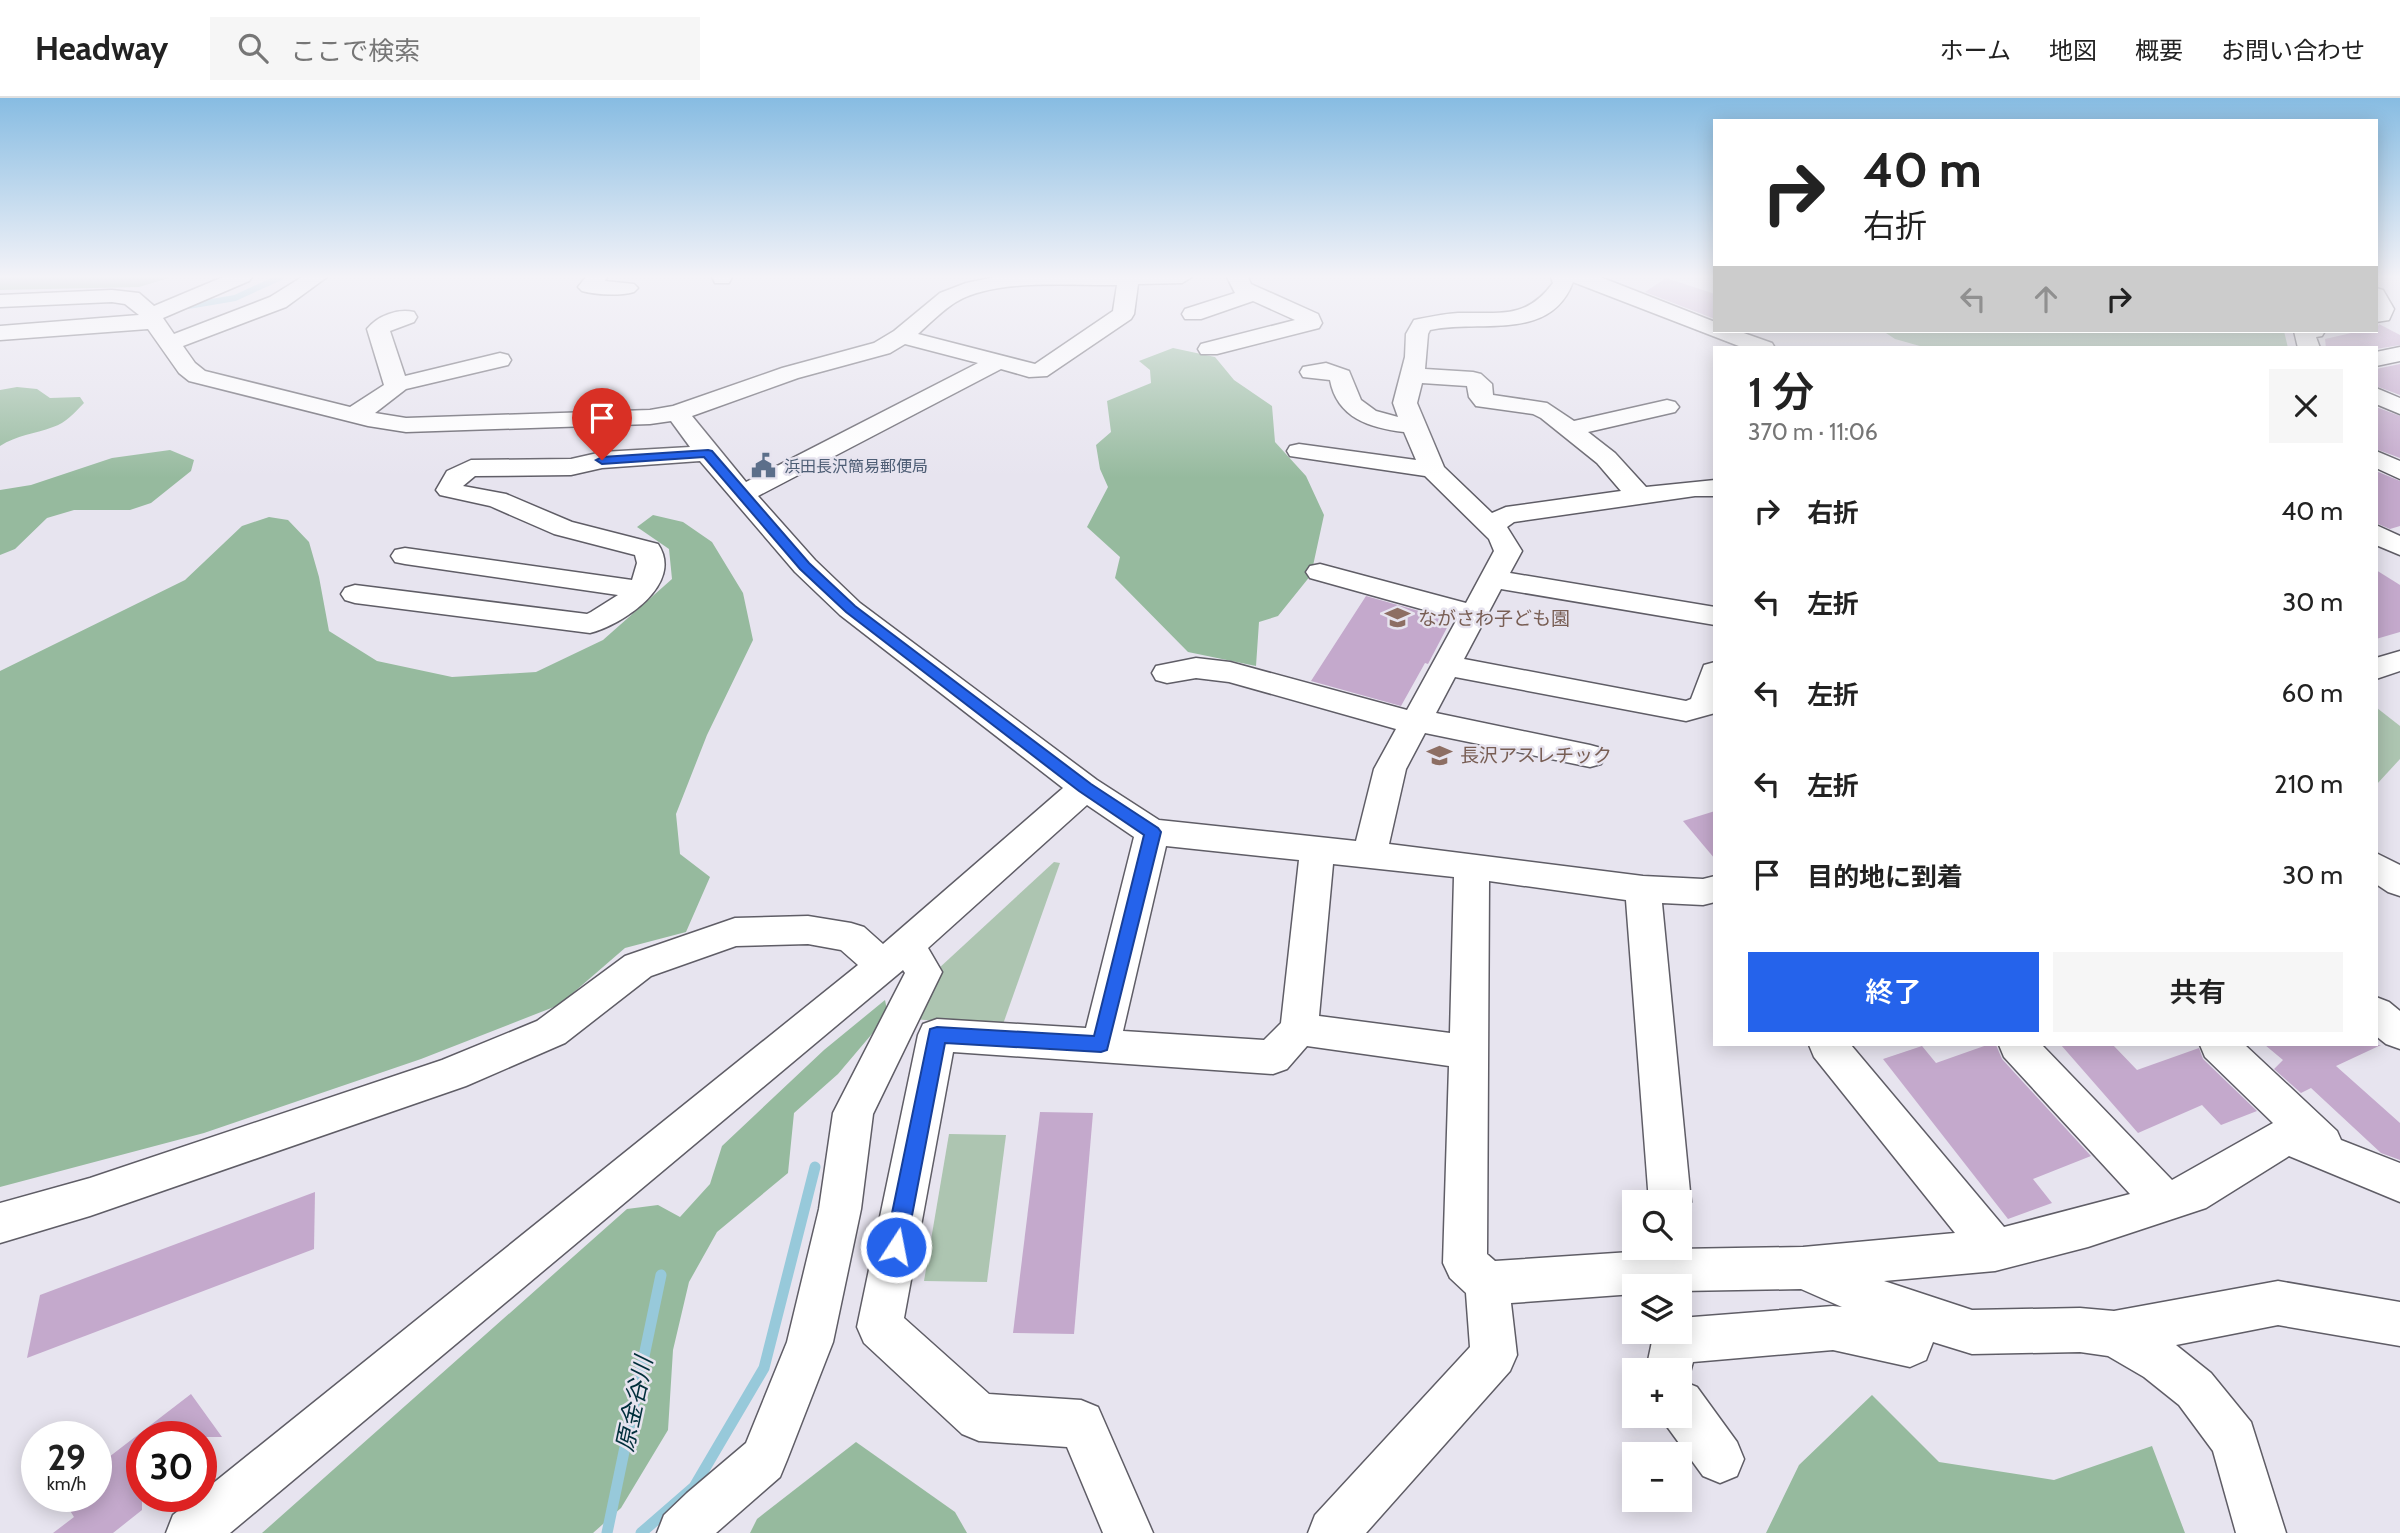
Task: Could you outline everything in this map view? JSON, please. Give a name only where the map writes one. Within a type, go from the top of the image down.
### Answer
[{"type":"street","points":[[172,344],[187,368],[197,376],[355,415],[426,426],[650,417],[677,413],[790,373],[889,344]]},
{"type":"street","points":[[383,344],[396,385]]},
{"type":"street","points":[[931,344],[1029,370],[1043,369],[1079,344]]},
{"type":"street","points":[[1209,349],[1229,344]]},
{"type":"street","points":[[1369,856],[1390,769],[1508,551],[1505,541],[1433,470],[1405,403],[1416,344]]},
{"type":"street","points":[[2378,359],[2400,354]]},
{"type":"street","points":[[355,415],[392,392],[396,385],[500,360]]},
{"type":"street","points":[[743,494],[998,362]]},
{"type":"street","points":[[1311,372],[1326,370],[1341,376],[1348,400],[1368,415],[1386,423]]},
{"type":"street","points":[[1412,375],[1473,379],[1480,384],[1481,397],[1485,401],[1539,408],[1606,458],[1639,495]]},
{"type":"street","points":[[2378,396],[2400,407]]},
{"type":"street","points":[[1333,399],[1342,409],[1356,417],[1414,426]]},
{"type":"street","points":[[1570,429],[1667,407]]},
{"type":"street","points":[[677,413],[804,566],[850,609],[1085,788],[1153,832],[1711,895]]},
{"type":"street","points":[[1299,451],[1433,470]]},
{"type":"street","points":[[355,594],[590,624],[612,614],[639,590],[652,560],[648,550],[631,542],[563,528],[515,506],[491,499],[460,495],[449,490],[450,482],[457,474],[471,468],[571,467],[602,460],[708,453]]},
{"type":"street","points":[[2378,459],[2400,471]]},
{"type":"street","points":[[1489,526],[1506,514],[1639,495],[1713,488]]},
{"type":"street","points":[[2378,534],[2400,547]]},
{"type":"street","points":[[405,556],[639,590]]},
{"type":"street","points":[[1320,572],[1472,614]]},
{"type":"street","points":[[1493,579],[1713,616]]},
{"type":"street","points":[[2378,668],[2400,661]]},
{"type":"street","points":[[1447,665],[1686,711],[1704,706],[1713,678]]},
{"type":"street","points":[[1167,673],[1196,668],[1230,672],[1401,720],[1416,720],[1590,756]]},
{"type":"street","points":[[191,1533],[895,955],[1085,788]]},
{"type":"street","points":[[1101,1044],[1153,832]]},
{"type":"street","points":[[1128,1533],[1081,1424],[979,1417],[880,1327],[937,1035],[1273,1057],[1298,1029],[1317,850]]},
{"type":"street","points":[[1333,1533],[1494,1355],[1487,1283],[1465,1263],[1472,866]]},
{"type":"street","points":[[2378,867],[2400,883]]},
{"type":"street","points":[[1643,889],[1669,1190]]},
{"type":"street","points":[[0,1223],[90,1197],[452,1074],[551,1032],[638,966],[734,932],[808,930],[851,937],[895,955],[924,972],[853,1113],[840,1209],[810,1342],[763,1460],[704,1510],[682,1533]]},
{"type":"street","points":[[2378,1015],[2400,1033]]},
{"type":"street","points":[[1298,1029],[1469,1052]]},
{"type":"street","points":[[1829,1046],[1995,1250]]},
{"type":"street","points":[[2019,1046],[2165,1202]]},
{"type":"street","points":[[2220,1046],[2337,1157]]},
{"type":"street","points":[[1689,1260],[1803,1268],[1995,1250],[2088,1227],[2191,1194],[2286,1136],[2400,1183]]},
{"type":"street","points":[[1487,1283],[1667,1260]]},
{"type":"street","points":[[1803,1268],[1911,1313],[1972,1332],[2080,1330],[2114,1334],[2278,1303],[2400,1324]]},
{"type":"street","points":[[1671,1358],[1673,1341],[1833,1328],[1910,1344],[1911,1313]]},
{"type":"street","points":[[2114,1334],[2160,1361],[2195,1389],[2234,1439],[2261,1533]]},
{"type":"street","points":[[1692,1420],[1720,1459]]},
{"type":"green space","points":[[1913,344],[2288,346],[1920,346]]},
{"type":"green space","points":[[1173,348],[1215,357],[1234,380],[1272,406],[1275,442],[1306,476],[1324,515],[1311,575],[1278,616],[1259,622],[1256,666],[1188,652],[1115,578],[1120,557],[1087,527],[1108,487],[1100,469],[1096,445],[1111,432],[1107,401],[1151,383],[1150,370],[1139,361]]},
{"type":"green space","points":[[17,387],[37,389],[50,398],[80,397],[84,403],[58,425],[0,446],[0,390]]},
{"type":"green space","points":[[170,450],[194,460],[191,471],[151,503],[130,510],[74,510],[47,518],[15,549],[0,555],[0,490],[31,485],[112,458]]},
{"type":"green space","points":[[653,515],[683,522],[712,542],[743,593],[753,640],[707,735],[676,814],[680,854],[710,877],[686,932],[625,948],[559,1005],[421,1059],[204,1133],[0,1187],[0,671],[185,580],[242,526],[269,517],[288,520],[309,542],[329,631],[377,661],[452,677],[536,672],[603,640],[672,579],[669,549],[637,527]]},
{"type":"green space","points":[[2378,709],[2400,726],[2400,759],[2378,783]]},
{"type":"green space","points":[[1054,862],[1060,863],[1002,1027],[914,1019],[938,969]]},
{"type":"green space","points":[[885,1000],[888,1015],[838,1074],[794,1113],[788,1173],[717,1232],[689,1282],[673,1350],[668,1430],[621,1508],[593,1533],[262,1533],[627,1209],[658,1205],[680,1217],[710,1184],[722,1146],[824,1050]]},
{"type":"green space","points":[[949,1134],[1006,1135],[987,1282],[924,1281]]},
{"type":"green space","points":[[1872,1395],[1939,1462],[2054,1480],[2152,1446],[2185,1533],[1766,1533],[1799,1465]]},
{"type":"green space","points":[[856,1442],[955,1512],[967,1533],[750,1533],[757,1519]]},
{"type":"building","points":[[2400,344],[2378,349],[2378,346],[2326,346]]},
{"type":"building","points":[[2400,364],[2400,395],[2378,387],[2378,369]]},
{"type":"building","points":[[2378,408],[2400,416],[2400,458],[2378,450]]},
{"type":"building","points":[[2378,472],[2400,481],[2400,526],[2390,529],[2378,524]]},
{"type":"building","points":[[2378,571],[2400,585],[2400,632],[2378,638]]},
{"type":"building","points":[[1366,596],[1451,620],[1428,664],[1425,663],[1401,706],[1311,681]]},
{"type":"building","points":[[1713,812],[1713,857],[1683,821]]},
{"type":"building","points":[[2381,1045],[2336,1066],[2400,1123],[2400,1160],[2381,1153],[2311,1088],[2301,1093],[2274,1069],[2283,1060],[2266,1046]]},
{"type":"building","points":[[1922,1046],[1936,1063],[1984,1046],[1996,1046],[2002,1059],[2091,1156],[2033,1179],[2052,1203],[2008,1219],[1883,1059]]},
{"type":"building","points":[[2062,1046],[2114,1046],[2137,1070],[2199,1048],[2203,1059],[2257,1111],[2221,1125],[2202,1105],[2138,1133]]},
{"type":"building","points":[[1040,1112],[1093,1113],[1074,1334],[1013,1333]]},
{"type":"building","points":[[315,1192],[314,1249],[27,1358],[40,1295]]},
{"type":"building","points":[[191,1394],[210,1421],[156,1421]]},
{"type":"building","points":[[126,1444],[126,1512],[139,1512],[113,1533],[53,1533],[74,1517],[71,1512],[112,1512],[112,1455]]},
{"type":"waterway","points":[[641,1533],[694,1487],[764,1368],[815,1167]]},
{"type":"waterway","name":"原金谷川","points":[[607,1533],[661,1275]]},
{"type":"place","name":"浜田長沢簡易郵便局","points":[[764,466]]},
{"type":"place","name":"ながさわ子ども園","points":[[1398,618]]},
{"type":"place","name":"長沢アスレチック","points":[[1440,755]]},
{"type":"route","points":[[602,460],[708,453],[804,566],[850,609],[1085,788],[1153,832],[1101,1044],[937,1035],[896,1247]]}]
